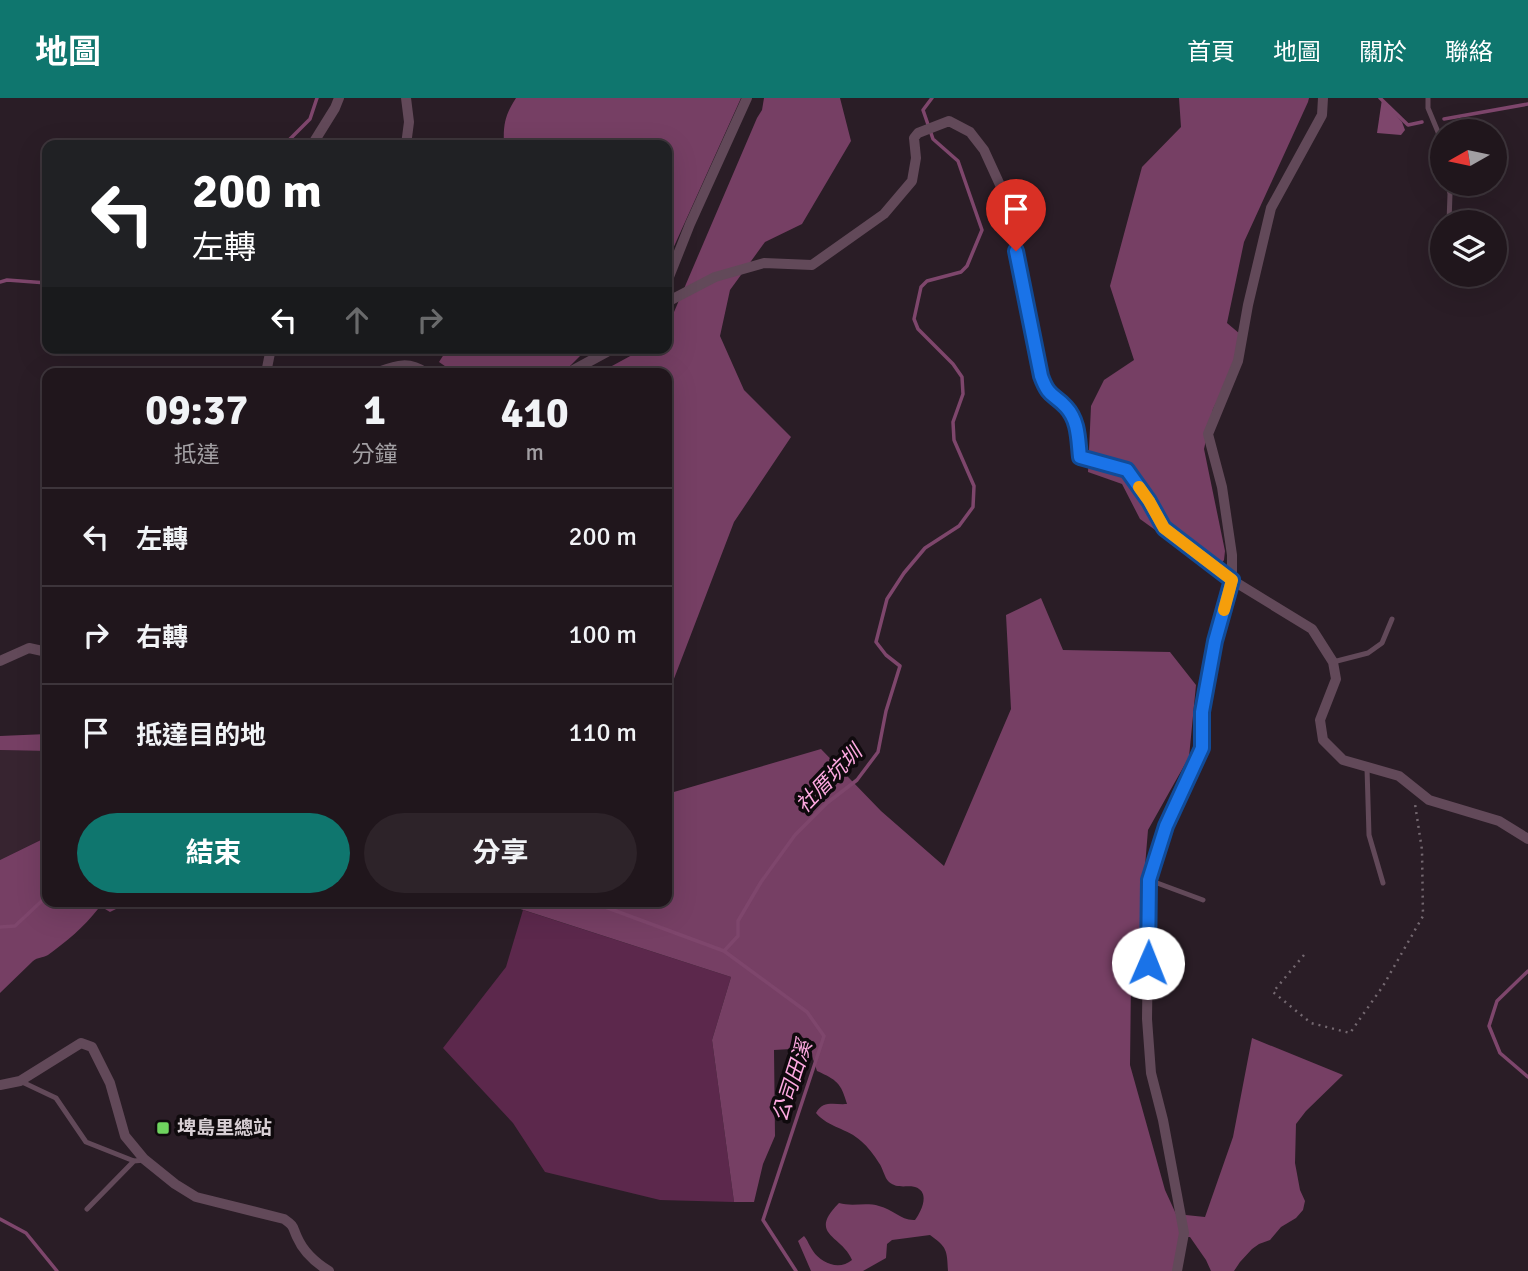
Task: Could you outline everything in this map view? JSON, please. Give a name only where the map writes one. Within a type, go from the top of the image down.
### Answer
[{"type":"street","points":[[315,140],[339,98]]},
{"type":"street","points":[[406,98],[409,122],[407,140]]},
{"type":"street","points":[[672,269],[747,98]]},
{"type":"street","points":[[1177,1271],[1184,1233],[1163,1119],[1151,1073],[1147,1019],[1149,880],[1166,826],[1202,748],[1202,712],[1215,641],[1232,580],[1232,555],[1222,487],[1208,434],[1238,362],[1248,305],[1271,208],[1322,116],[1324,98]]},
{"type":"street","points":[[672,299],[715,277],[764,263],[811,265],[884,214],[912,181],[916,158],[914,138],[918,133],[950,121],[959,125],[970,132],[984,150],[1006,198],[1041,376],[1046,391],[1068,408],[1077,426],[1080,457],[1127,470],[1164,528],[1232,580],[1312,629],[1333,662],[1336,679],[1320,720],[1323,740],[1343,760],[1399,776],[1429,800],[1499,821],[1528,839]]},
{"type":"street","points":[[577,368],[603,354]]},
{"type":"street","points":[[392,368],[405,364],[419,368]]},
{"type":"street","points":[[0,661],[29,648],[42,651]]},
{"type":"street","points":[[0,1085],[20,1081],[81,1043],[92,1047],[110,1083],[125,1136],[139,1160],[196,1197],[284,1219],[293,1226],[306,1252],[329,1271]]},
{"type":"lane","points":[[1428,98],[1428,108],[1433,119]]},
{"type":"lane","points":[[1333,662],[1368,653],[1382,643],[1392,619]]},
{"type":"lane","points":[[1367,768],[1369,835],[1383,883]]},
{"type":"lane","points":[[1149,880],[1203,900]]},
{"type":"lane","points":[[20,1081],[56,1098],[86,1142],[139,1160],[87,1209]]},
{"type":"path","points":[[1304,955],[1273,992],[1311,1023],[1350,1033],[1382,986],[1423,916],[1422,850],[1413,787]]},
{"type":"shaded area","points":[[516,98],[741,98],[672,251],[672,140],[504,140],[505,120]]},
{"type":"shaded area","points":[[764,98],[840,98],[851,141],[802,224],[765,242],[730,290],[720,336],[744,390],[791,437],[734,522],[672,684],[672,368],[608,368],[634,354],[672,354],[672,315],[762,110]]},
{"type":"shaded area","points":[[1179,98],[1309,98],[1244,242],[1227,323],[1240,334],[1235,366],[1213,409],[1204,449],[1225,551],[1224,560],[1219,567],[1202,555],[1194,558],[1140,519],[1122,484],[1088,472],[1091,406],[1104,380],[1134,360],[1110,286],[1142,167],[1181,127]]},
{"type":"shaded area","points":[[1382,99],[1402,122],[1405,130],[1401,135],[1377,133]]},
{"type":"shaded area","points":[[444,354],[582,354],[568,368],[448,368],[439,362]]},
{"type":"shaded area","points":[[1041,598],[1063,650],[1170,652],[1196,685],[1189,757],[1148,830],[1138,951],[1131,981],[1130,1065],[1165,1190],[1176,1214],[1205,1217],[1233,1137],[1252,1038],[1343,1075],[1296,1124],[1295,1163],[1305,1201],[1303,1210],[1281,1227],[1270,1240],[1252,1249],[1234,1271],[1211,1271],[1190,1237],[1180,1237],[1178,1271],[948,1271],[945,1250],[930,1235],[892,1240],[887,1244],[886,1258],[863,1271],[811,1271],[798,1241],[804,1236],[816,1255],[825,1262],[842,1265],[852,1260],[826,1229],[830,1214],[839,1203],[874,1205],[905,1219],[915,1220],[924,1198],[923,1193],[915,1187],[889,1182],[882,1167],[864,1143],[816,1113],[825,1105],[847,1104],[837,1083],[817,1071],[812,1056],[791,1049],[774,1050],[775,1136],[763,1164],[754,1202],[734,1202],[712,1040],[731,977],[515,907],[672,907],[672,793],[821,749],[881,811],[944,866],[1011,709],[1006,615]]},
{"type":"shaded area","points":[[42,734],[42,751],[0,750],[0,736]]},
{"type":"shaded area","points":[[0,750],[42,751],[42,839],[0,860]]},
{"type":"shaded area","points":[[42,839],[42,907],[118,907],[110,912],[98,909],[68,939],[48,955],[33,961],[0,993],[0,860]]},
{"type":"shaded area","points":[[523,910],[731,977],[712,1040],[734,1202],[660,1200],[545,1172],[513,1123],[443,1048],[506,967]]},
{"type":"waterway","name":"公司田溪","points":[[289,140],[310,119],[317,98]]},
{"type":"waterway","name":"社厝坑圳","points":[[724,951],[738,936],[738,921],[761,882],[795,835],[827,803],[857,780],[878,752],[886,711],[900,666],[886,655],[876,642],[887,599],[925,548],[959,526],[973,507],[974,486],[954,440],[953,422],[963,394],[962,377],[953,364],[918,329],[914,319],[921,287],[927,281],[961,272],[967,266],[982,230],[958,161],[933,139],[923,110],[932,98]]},
{"type":"waterway","points":[[1380,98],[1408,125],[1422,122]]},
{"type":"waterway","points":[[1444,119],[1528,104]]},
{"type":"waterway","name":"公司田溪","points":[[0,282],[7,280],[42,283]]},
{"type":"waterway","name":"公司田溪","points":[[0,927],[15,926],[42,901]]},
{"type":"waterway","name":"公司田溪","points":[[605,907],[724,951],[807,1012],[824,1036],[763,1220],[796,1271]]},
{"type":"waterway","points":[[1528,971],[1497,1001],[1489,1026],[1500,1053],[1528,1077]]},
{"type":"waterway","points":[[0,1219],[26,1233],[57,1271]]},
{"type":"slow traffic","points":[[1139,487],[1164,528],[1232,580],[1224,610]]},
{"type":"place","name":"埤島里總站","points":[[163,1128]]},
{"type":"route","points":[[1016,251],[1041,376],[1046,391],[1068,408],[1077,426],[1080,457],[1127,470],[1164,528],[1232,580],[1215,641],[1202,712],[1202,748],[1166,826],[1149,880],[1148,963]]}]
